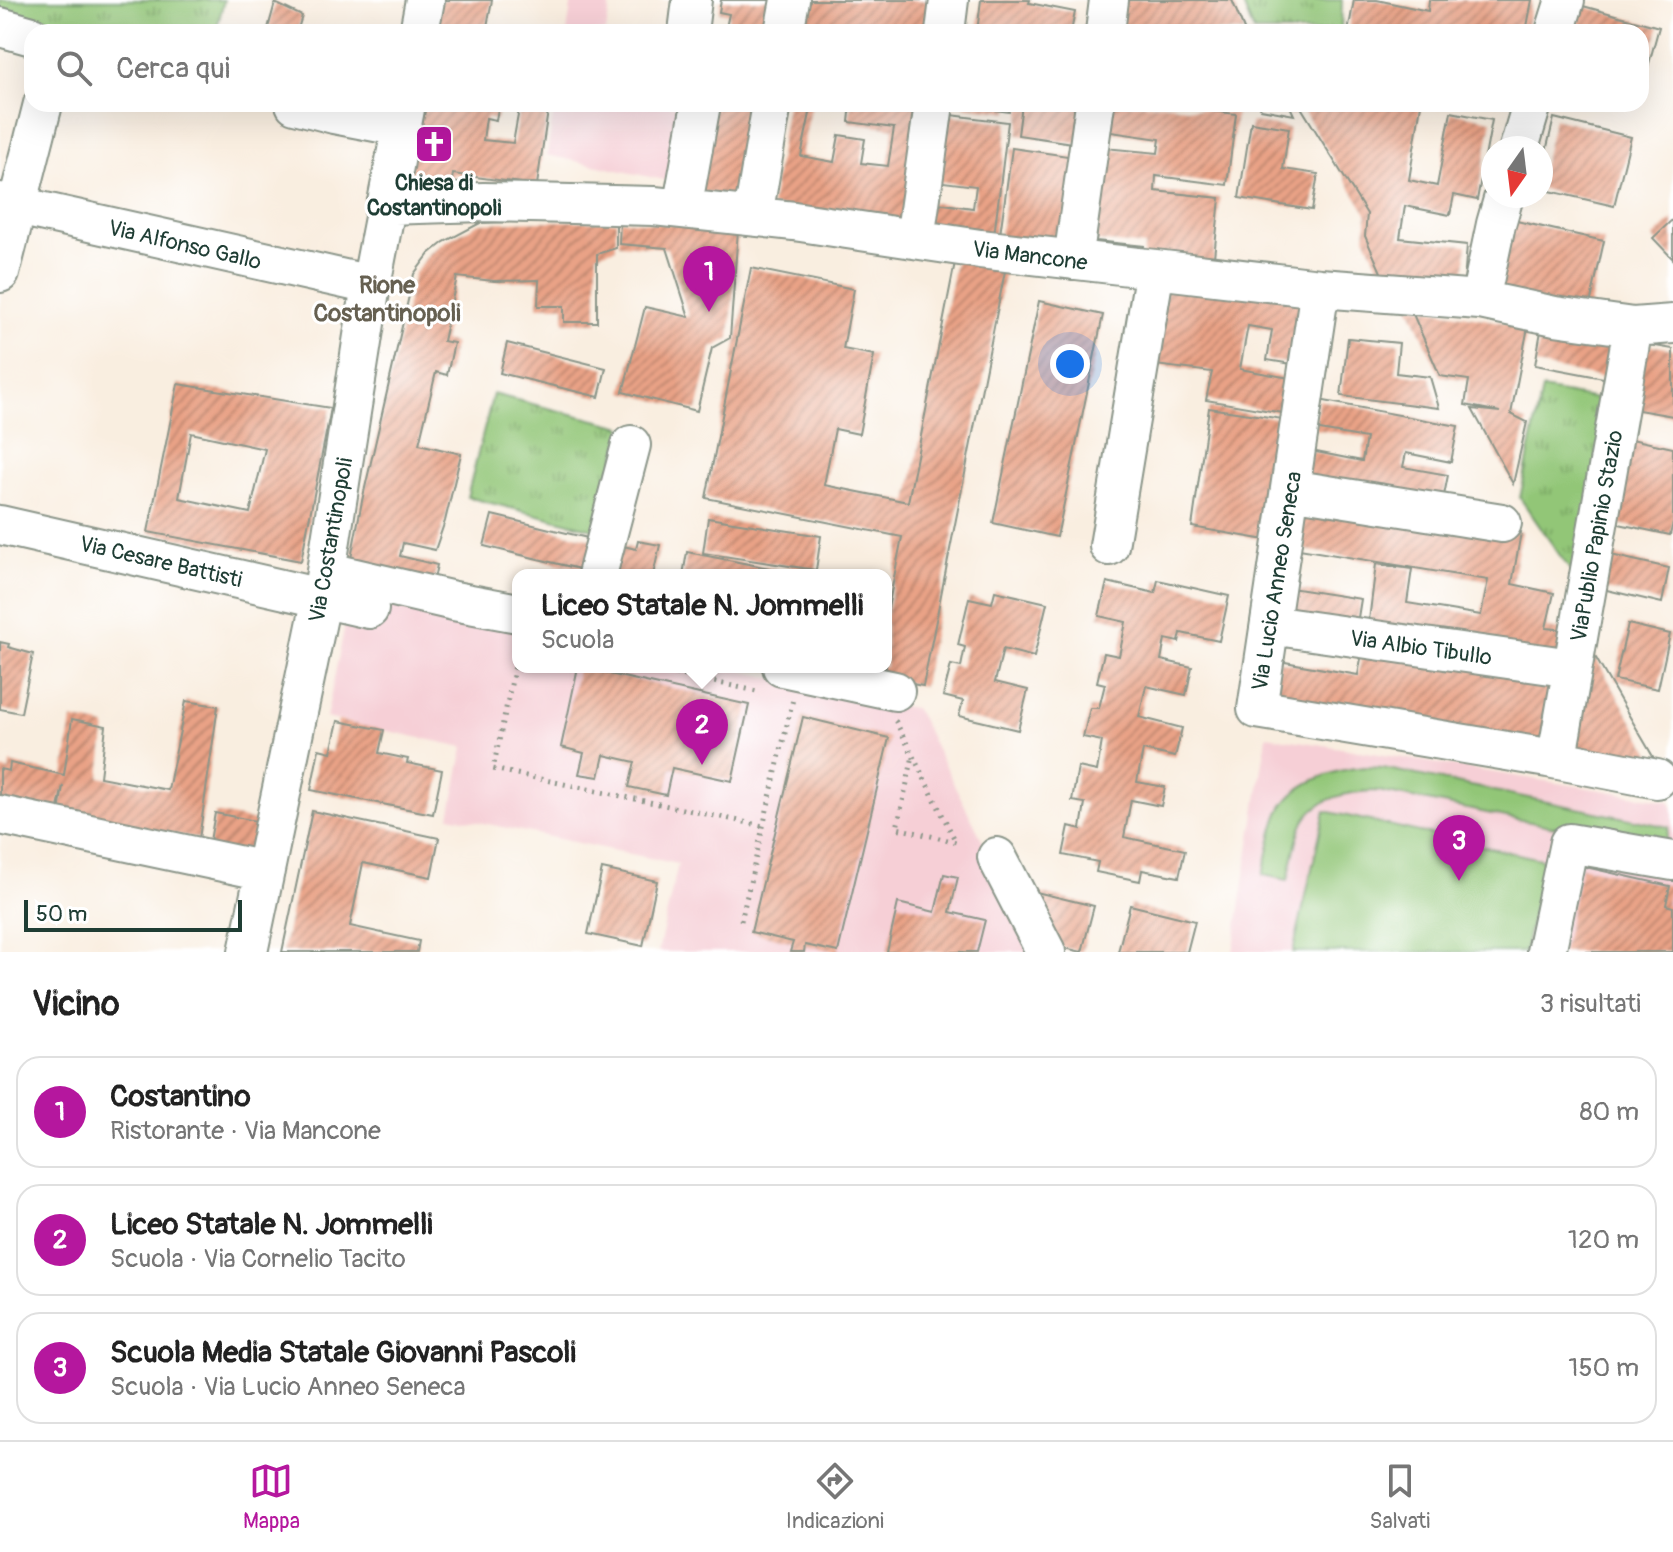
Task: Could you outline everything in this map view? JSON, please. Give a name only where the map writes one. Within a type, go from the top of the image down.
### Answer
[{"type":"street","points":[[689,24],[692,0]]},
{"type":"street","points":[[786,24],[790,0]]},
{"type":"street","points":[[946,24],[949,0]]},
{"type":"street","points":[[1106,24],[1109,0]]},
{"type":"street","points":[[1558,24],[1565,0]]},
{"type":"street","points":[[0,27],[24,34]]},
{"type":"street","points":[[0,273],[8,204],[40,112]]},
{"type":"street","points":[[372,112],[404,115]]},
{"type":"street","points":[[682,209],[700,112]]},
{"type":"street","points":[[753,216],[771,112]]},
{"type":"street","points":[[915,239],[933,112]]},
{"type":"street","points":[[1073,260],[1094,112]]},
{"type":"street","points":[[1523,136],[1530,112]]},
{"type":"street","name":"Via Costantinopoli","points":[[248,952],[324,584],[371,285],[404,115]]},
{"type":"street","name":"Via Mancone","points":[[386,205],[484,202],[654,206],[753,216],[1073,260],[1320,288],[1480,300],[1555,316],[1633,327],[1673,324]]},
{"type":"street","name":"Via Alfonso Gallo","points":[[8,204],[371,285]]},
{"type":"street","points":[[1480,300],[1501,208]]},
{"type":"street","points":[[1109,546],[1155,269]]},
{"type":"street","name":"Via Lucio Anneo Seneca","points":[[1320,288],[1257,709],[1657,779]]},
{"type":"street","name":"ViaPublio Papinio Stazio","points":[[1559,745],[1633,327]]},
{"type":"street","points":[[599,569],[631,445]]},
{"type":"street","points":[[1290,489],[1502,523]]},
{"type":"street","name":"Via Cesare Battisti","points":[[0,525],[324,584]]},
{"type":"street","points":[[324,584],[369,609]]},
{"type":"street","points":[[324,584],[512,612]]},
{"type":"street","name":"Via Albio Tibullo","points":[[1270,625],[1572,668]]},
{"type":"street","points":[[779,686],[888,704]]},
{"type":"street","points":[[0,815],[265,871]]},
{"type":"street","points":[[1546,952],[1569,843],[1673,861]]},
{"type":"street","points":[[997,857],[1046,952]]},
{"type":"path","points":[[514,673],[493,769],[763,826]]},
{"type":"path","points":[[687,673],[779,686],[763,826],[741,921]]},
{"type":"path","points":[[888,704],[956,842],[897,828],[913,756]]},
{"type":"shaded area","points":[[572,0],[611,0],[607,24],[568,24]]},
{"type":"shaded area","points":[[554,112],[680,112],[669,181],[547,155]]},
{"type":"shaded area","points":[[371,591],[512,622],[512,673],[750,673],[916,709],[1039,952],[658,952],[678,864],[450,816],[464,747],[326,718],[346,620]]},
{"type":"shaded area","points":[[1267,736],[1669,801],[1673,809],[1673,952],[1233,952]]},
{"type":"green space","points":[[0,0],[224,0],[218,24],[49,24],[0,12]]},
{"type":"green space","points":[[1241,0],[1342,0],[1341,24],[1251,24]]},
{"type":"green space","points":[[1542,389],[1608,401],[1577,580],[1520,498]]},
{"type":"green space","points":[[493,394],[623,427],[597,530],[467,497]]},
{"type":"green space","points":[[1365,767],[1383,768],[1669,827],[1664,849],[1367,791],[1345,794],[1315,808],[1297,839],[1288,880],[1263,875],[1276,820],[1285,802],[1316,780]]},
{"type":"green space","points":[[1325,811],[1545,860],[1524,952],[1293,952]]},
{"type":"building","points":[[440,0],[492,0],[488,24],[435,24]]},
{"type":"building","points":[[721,0],[786,0],[781,24],[727,24],[729,14],[719,12]]},
{"type":"building","points":[[804,0],[939,0],[936,24],[800,24]]},
{"type":"building","points":[[981,0],[1030,0],[1029,3],[1075,12],[1073,24],[978,24]]},
{"type":"building","points":[[1122,0],[1232,0],[1242,24],[1113,24]]},
{"type":"building","points":[[1354,0],[1377,0],[1428,11],[1429,0],[1532,0],[1528,24],[1350,24]]},
{"type":"building","points":[[275,3],[302,16],[300,24],[269,24]]},
{"type":"building","points":[[1583,6],[1648,24],[1578,24]]},
{"type":"building","points":[[1649,24],[1659,27],[1649,63]]},
{"type":"building","points":[[415,112],[498,112],[496,120],[486,118],[483,140],[513,143],[519,112],[548,112],[537,185],[453,174],[450,190],[402,181]]},
{"type":"building","points":[[707,112],[762,112],[745,200],[694,191]]},
{"type":"building","points":[[786,112],[810,112],[801,156],[834,162],[839,135],[865,139],[861,163],[888,166],[894,128],[849,122],[850,112],[925,112],[908,229],[771,206]]},
{"type":"building","points":[[1021,112],[1084,112],[1079,144],[1018,135]]},
{"type":"building","points":[[1099,112],[1236,114],[1227,185],[1156,176],[1155,191],[1220,198],[1213,267],[1143,261],[1144,246],[1096,241],[1105,148],[1158,153],[1160,139],[1097,130]]},
{"type":"building","points":[[1304,112],[1420,112],[1409,180],[1437,186],[1451,112],[1492,120],[1489,136],[1481,136],[1481,179],[1477,200],[1454,195],[1450,215],[1405,206],[1400,238],[1467,245],[1463,293],[1387,286],[1365,236],[1367,214]]},
{"type":"building","points":[[943,114],[1008,122],[993,244],[925,234],[929,202],[973,208],[976,186],[935,181]]},
{"type":"building","points":[[1554,118],[1631,137],[1614,206],[1553,192],[1553,136],[1550,136]]},
{"type":"building","points":[[1251,122],[1289,128],[1283,169],[1318,174],[1312,210],[1239,198]]},
{"type":"building","points":[[1012,148],[1075,157],[1062,251],[999,242]]},
{"type":"building","points":[[1508,219],[1604,241],[1588,314],[1491,292]]},
{"type":"building","points":[[1673,219],[1673,259],[1653,238]]},
{"type":"building","points":[[620,220],[738,230],[730,338],[712,348],[697,411],[623,392],[645,307],[689,317],[667,248],[619,244]]},
{"type":"building","points":[[616,221],[616,248],[597,254],[597,322],[564,322],[564,306],[538,306],[539,280],[494,281],[457,277],[443,341],[454,343],[447,375],[436,372],[419,444],[461,454],[435,550],[403,543],[400,556],[437,565],[432,588],[349,569],[414,274],[429,254],[444,242],[480,223]]},
{"type":"building","points":[[957,252],[1007,261],[923,686],[875,677],[875,673],[892,673],[892,588],[902,537],[706,498],[751,268],[854,289],[843,349],[874,355],[859,434],[835,429],[824,485],[908,502]]},
{"type":"building","points":[[1167,280],[1302,300],[1292,364],[1267,360],[1272,330],[1248,326],[1240,369],[1295,379],[1289,414],[1206,400],[1212,372],[1155,365]]},
{"type":"building","points":[[1039,301],[1103,315],[1057,537],[993,523]]},
{"type":"building","points":[[1409,305],[1528,327],[1511,414],[1527,422],[1513,484],[1472,409],[1500,412],[1465,405],[1469,380],[1440,376]]},
{"type":"building","points":[[1542,325],[1622,340],[1614,380],[1535,365]]},
{"type":"building","points":[[1348,338],[1399,343],[1396,373],[1430,377],[1439,408],[1341,396]]},
{"type":"building","points":[[507,343],[606,368],[599,397],[500,373]]},
{"type":"building","points":[[1638,343],[1673,349],[1673,416],[1627,408]]},
{"type":"building","points":[[178,384],[331,408],[301,561],[148,532]],"holes":[[[191,433],[265,449],[250,513],[179,498]]]},
{"type":"building","points":[[1319,400],[1458,426],[1451,462],[1406,453],[1403,467],[1448,475],[1442,506],[1305,480],[1311,451],[1362,461],[1366,438],[1314,429]]},
{"type":"building","points":[[1209,408],[1283,419],[1266,540],[1192,527]]},
{"type":"building","points":[[1622,437],[1673,448],[1673,523],[1670,535],[1605,521]]},
{"type":"building","points":[[1300,501],[1521,532],[1512,584],[1554,593],[1546,628],[1567,630],[1563,657],[1368,629],[1376,564],[1412,569],[1407,603],[1481,615],[1488,580],[1293,548]]},
{"type":"building","points":[[492,515],[596,540],[589,569],[484,546]]},
{"type":"building","points":[[708,518],[821,536],[816,569],[703,553]]},
{"type":"building","points":[[638,541],[660,545],[654,569],[606,569],[619,545],[636,549]]},
{"type":"building","points":[[687,552],[774,569],[684,569]]},
{"type":"building","points":[[1602,553],[1669,568],[1662,603],[1594,587]]},
{"type":"building","points":[[1158,580],[1229,596],[1219,641],[1181,633],[1179,642],[1165,639],[1161,660],[1192,667],[1186,695],[1146,686],[1139,717],[1182,728],[1175,757],[1143,750],[1137,782],[1165,787],[1161,806],[1131,800],[1124,837],[1185,850],[1179,877],[1142,870],[1140,881],[1096,872],[1098,862],[1063,855],[1069,826],[1081,829],[1085,803],[1072,801],[1078,767],[1097,771],[1102,741],[1083,737],[1090,708],[1099,708],[1105,684],[1097,682],[1104,653],[1119,656],[1126,622],[1099,616],[1107,582],[1155,593]]},
{"type":"building","points":[[1284,587],[1361,599],[1356,630],[1279,618]]},
{"type":"building","points":[[995,591],[1047,603],[1034,657],[1003,649],[995,682],[1028,690],[1018,730],[959,716],[963,701],[943,696],[951,665],[961,667],[965,647],[958,645],[969,598],[992,603]]},
{"type":"building","points":[[1628,624],[1670,634],[1658,689],[1615,680]]},
{"type":"building","points":[[0,642],[33,654],[21,713],[0,709]]},
{"type":"building","points":[[1364,642],[1561,677],[1547,746],[1272,698],[1279,661],[1358,675]]},
{"type":"building","points":[[1593,653],[1627,712],[1655,760],[1573,748]]},
{"type":"building","points":[[577,673],[605,673],[749,705],[732,781],[672,768],[666,795],[629,787],[635,762],[604,755],[599,777],[579,774],[584,753],[561,747]]},
{"type":"building","points":[[186,701],[218,706],[199,839],[59,812],[63,786],[57,812],[0,805],[0,769],[9,771],[10,763],[64,775],[72,719],[106,726],[100,777],[168,790]]},
{"type":"building","points":[[803,717],[889,738],[838,952],[805,945],[804,952],[790,952],[793,942],[751,932]]},
{"type":"building","points":[[338,721],[384,730],[379,753],[442,770],[433,814],[311,790],[319,749],[331,752]]},
{"type":"building","points":[[312,811],[439,838],[431,877],[363,863],[350,926],[419,941],[417,952],[282,952]]},
{"type":"building","points":[[215,813],[261,822],[253,861],[208,852]]},
{"type":"building","points":[[1581,866],[1670,886],[1666,905],[1673,907],[1673,952],[1562,952]]},
{"type":"building","points":[[602,869],[657,881],[643,946],[588,934]]},
{"type":"building","points":[[944,874],[958,877],[950,912],[985,920],[977,952],[887,952],[898,903],[935,912]]},
{"type":"building","points":[[1032,891],[1094,906],[1082,952],[1047,944]]},
{"type":"building","points":[[1130,905],[1195,921],[1187,952],[1118,952]]},
{"type":"place","name":"Chiesa di Costantinopoli","points":[[434,144]]},
{"type":"place","name":"Costantino","points":[[709,312]]},
{"type":"place","name":"Liceo Statale N. Jommelli","points":[[702,765]]},
{"type":"place","name":"Scuola Media Statale Giovanni Pascoli","points":[[1459,881]]},
{"type":"district","name":"Rione Costantinopoli","points":[[387,299]]}]
